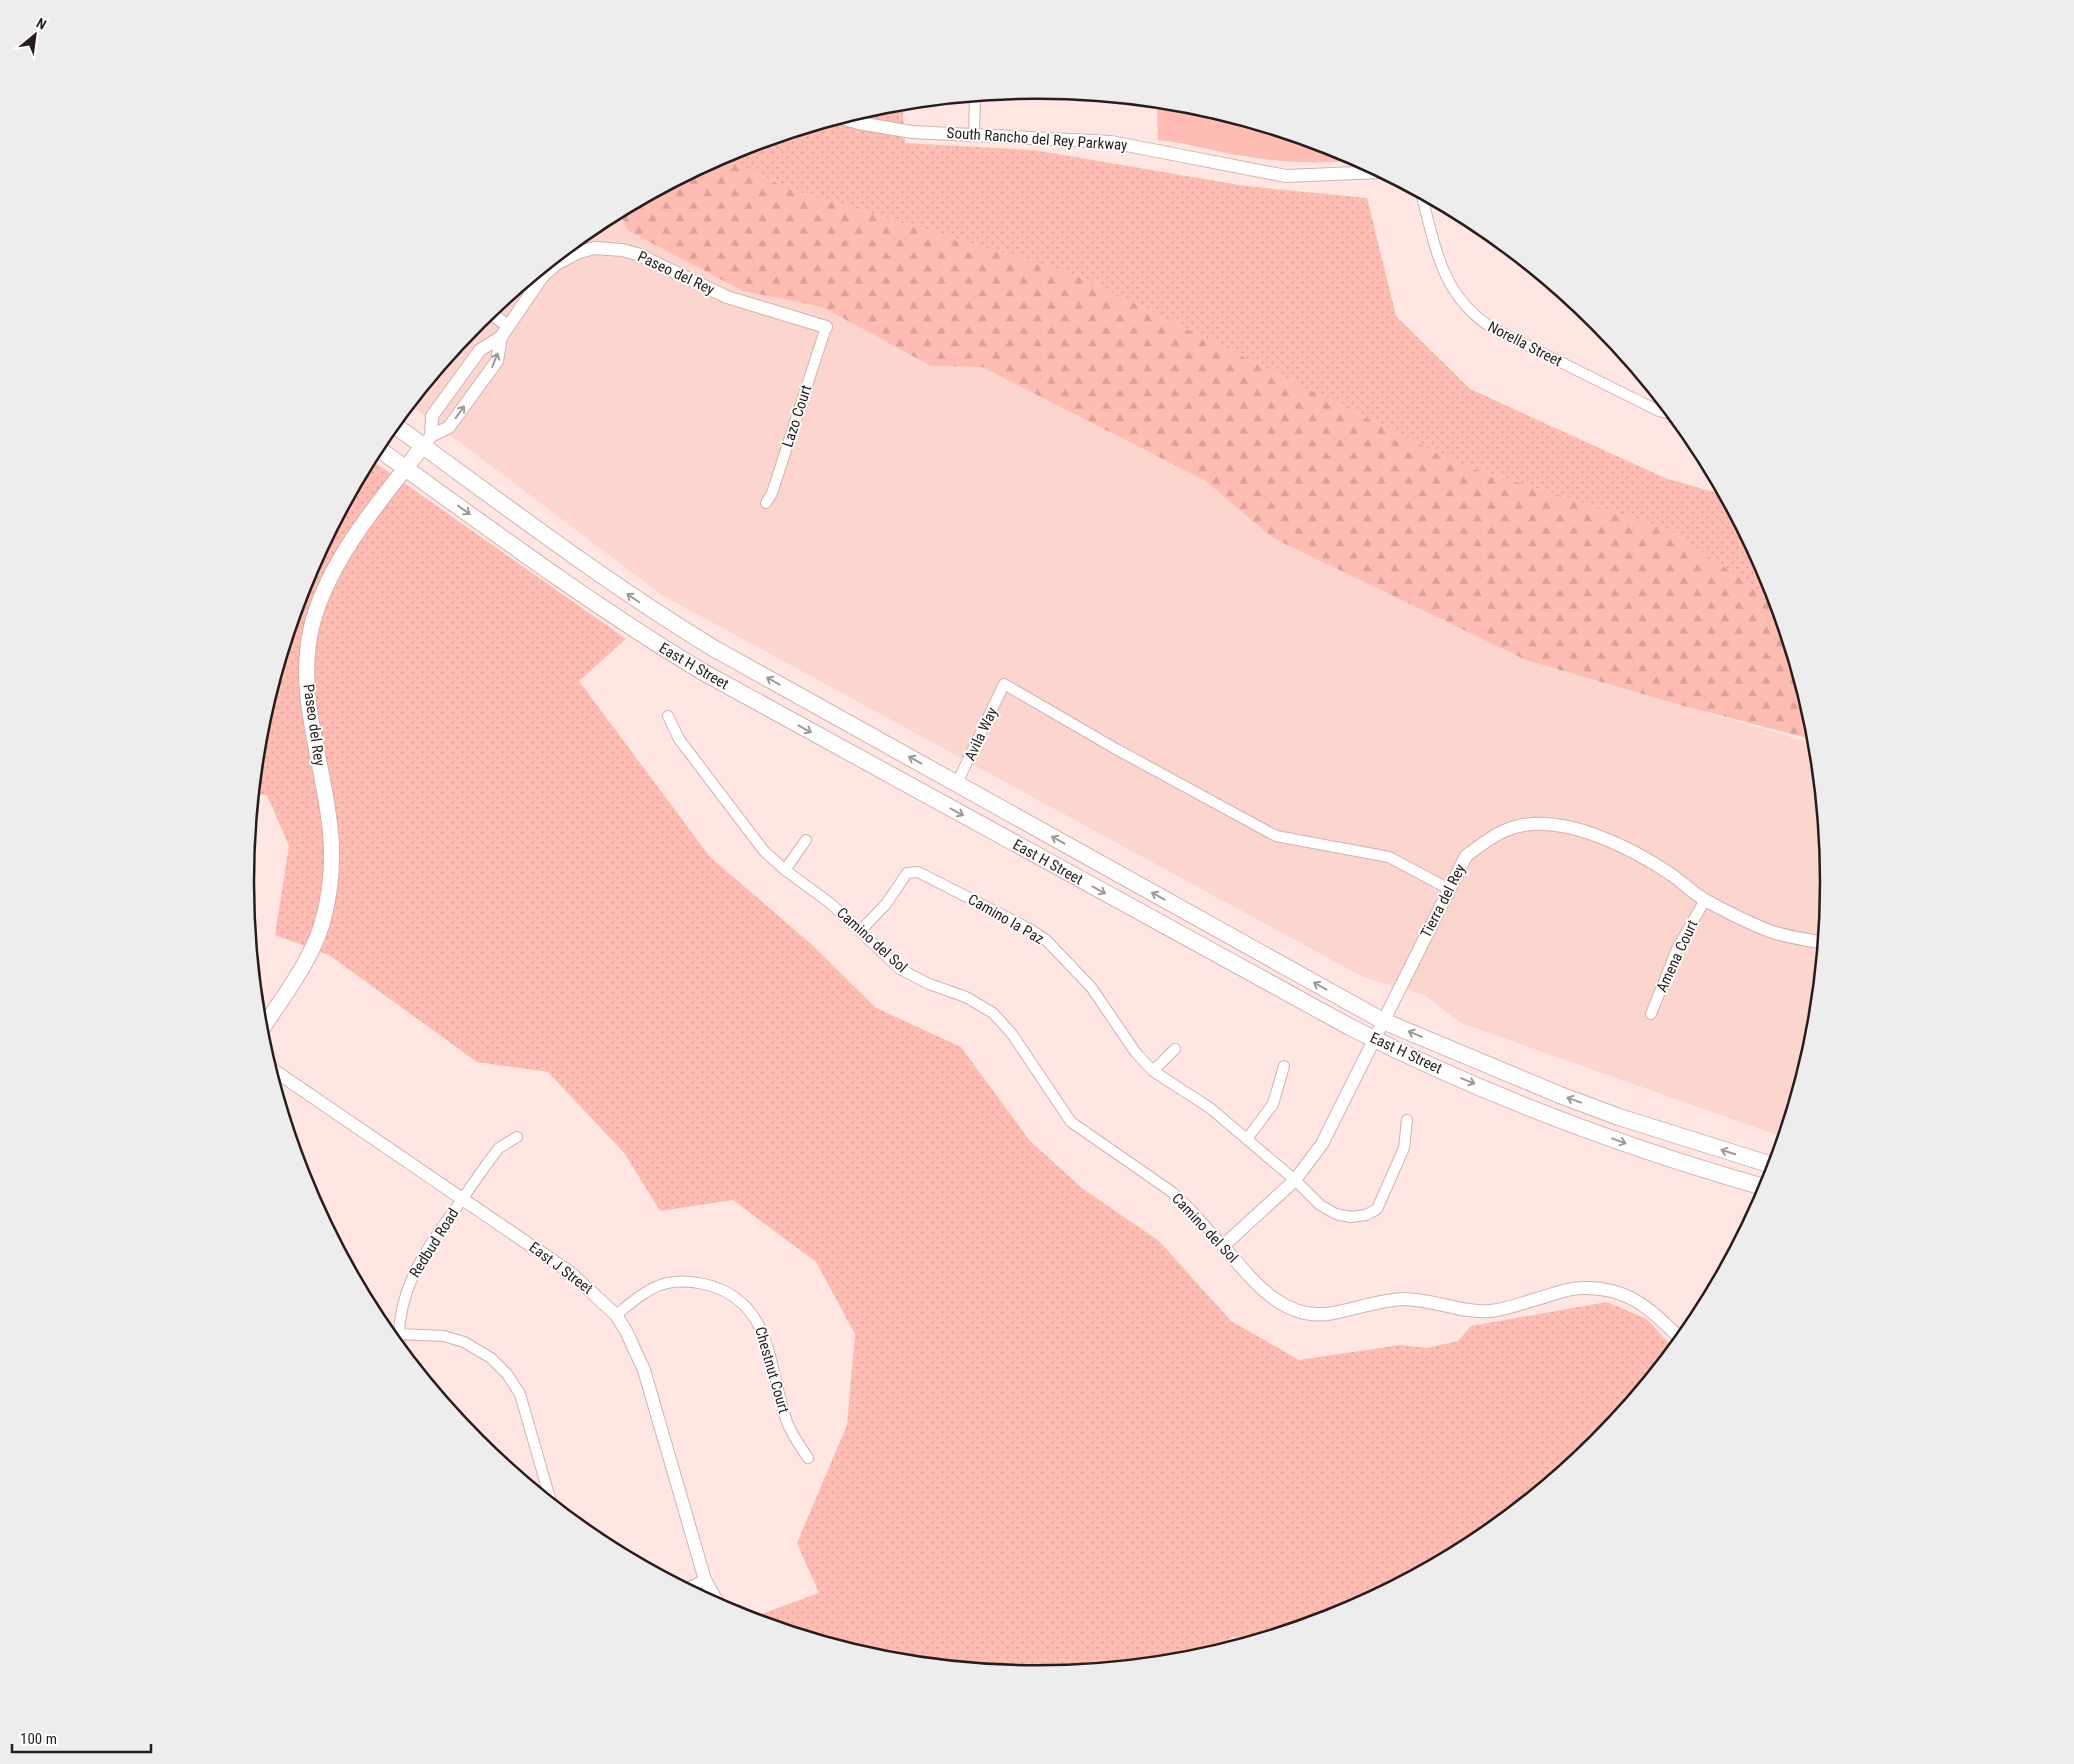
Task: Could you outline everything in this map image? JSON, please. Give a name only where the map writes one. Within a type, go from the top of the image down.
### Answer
[{"type":"main road","name":"East H Street","points":[[400,427],[427,441],[504,507],[648,608],[715,649],[1383,1021],[1619,1117],[1768,1164]]},
{"type":"main road","name":"Paseo del Rey","points":[[267,1022],[308,958],[322,925],[331,881],[331,837],[307,693],[308,653],[313,622],[327,583],[340,559],[427,441]]},
{"type":"main road","name":"East H Street","points":[[383,452],[642,635],[899,780],[1376,1040],[1571,1123],[1622,1142],[1759,1186]]},
{"type":"main road","points":[[899,780],[903,776],[907,776],[938,791],[945,792],[958,783]]},
{"type":"street","points":[[974,135],[975,101]]},
{"type":"street","name":"South Rancho del Rey Parkway","points":[[852,121],[912,132],[1111,142],[1286,176],[1367,173]]},
{"type":"street","name":"Norella Street","points":[[1423,201],[1444,273],[1454,293],[1475,317],[1492,328],[1663,412]]},
{"type":"street","name":"Paseo del Rey","points":[[557,263],[578,252],[595,248],[622,250],[637,254],[727,297],[826,327]]},
{"type":"street","name":"Paseo del Rey","points":[[427,441],[449,427],[497,361],[501,337],[542,277],[553,266]]},
{"type":"street","points":[[495,317],[508,326]]},
{"type":"street","name":"Lazo Court","points":[[766,503],[772,493],[826,327]]},
{"type":"street","name":"Paseo del Rey","points":[[427,441],[432,416],[480,350],[501,337]]},
{"type":"street","name":"Avila Way","points":[[958,783],[1004,684],[1116,749],[1276,836],[1389,857],[1449,889]]},
{"type":"street","name":"Camino del Sol","points":[[668,716],[679,739],[757,844],[785,870],[830,902],[900,969],[929,984],[966,997],[1000,1020],[1071,1122],[1172,1192],[1193,1212],[1266,1293],[1282,1304],[1301,1312],[1329,1314],[1402,1299],[1471,1310],[1491,1311],[1580,1288],[1606,1289],[1631,1296],[1650,1309],[1676,1334]]},
{"type":"street","name":"Tierra del Rey","points":[[1223,1246],[1295,1180],[1322,1144],[1376,1040],[1383,1021],[1466,856],[1493,836],[1514,827],[1532,824],[1555,825],[1597,836],[1618,844],[1671,874],[1705,900],[1768,931],[1818,943]]},
{"type":"street","points":[[785,870],[806,840]]},
{"type":"street","name":"Camino la Paz","points":[[860,931],[886,904],[907,873],[918,872],[1046,940],[1090,987],[1136,1053],[1154,1071],[1203,1103],[1295,1180],[1311,1198],[1336,1214],[1351,1217],[1377,1209],[1404,1148],[1407,1120]]},
{"type":"street","name":"Amena Court","points":[[1651,1014],[1677,950],[1705,900]]},
{"type":"street","points":[[1154,1071],[1175,1049]]},
{"type":"street","points":[[1247,1138],[1273,1104],[1284,1066]]},
{"type":"street","name":"East J Street","points":[[277,1071],[571,1272],[616,1315],[626,1331],[644,1370],[705,1580],[714,1595]]},
{"type":"street","name":"Redbud Road","points":[[398,1334],[406,1291],[414,1272],[441,1226],[499,1148],[517,1137]]},
{"type":"street","name":"Chestnut Court","points":[[616,1315],[644,1291],[675,1282],[707,1285],[735,1298],[750,1311],[763,1330],[787,1422],[796,1441],[808,1458]]},
{"type":"street","points":[[398,1334],[444,1336],[464,1342],[491,1358],[508,1374],[520,1394],[547,1493]]},
{"type":"street","points":[[693,1585],[705,1580]]},
{"type":"shaded area","points":[[623,218],[628,230],[743,291],[822,307],[931,366],[982,367],[1204,480],[1273,538],[1526,660],[1807,742],[1814,780],[1819,831],[1819,933],[1814,984],[1805,1035],[1794,1085],[1778,1135],[1461,1023],[1424,995],[1363,977],[662,595],[414,408],[448,366],[483,328],[521,293],[560,261]]},
{"type":"green space","points":[[1157,108],[1240,125],[1289,140],[1343,161],[1277,161],[1158,140]]},
{"type":"green space","points":[[903,111],[905,143],[1034,150],[1245,186],[1367,198],[1396,316],[1470,389],[1665,478],[1716,493],[1766,595],[1667,529],[1462,465],[1079,276],[792,190],[730,161],[785,140],[834,125]]},
{"type":"green space","points":[[730,161],[792,190],[1079,276],[1462,465],[1667,529],[1766,595],[1794,679],[1807,738],[1684,706],[1526,660],[1273,538],[1204,480],[982,367],[931,366],[822,307],[743,291],[627,230],[623,218],[645,204]]},
{"type":"green space","points":[[376,463],[626,639],[579,681],[710,857],[811,944],[876,1008],[961,1047],[1030,1141],[1083,1189],[1159,1241],[1231,1321],[1299,1360],[1400,1345],[1427,1348],[1458,1341],[1471,1326],[1607,1302],[1647,1319],[1669,1344],[1626,1398],[1591,1436],[1514,1503],[1472,1533],[1429,1560],[1337,1606],[1289,1624],[1244,1638],[1233,1637],[1224,1643],[1139,1659],[1088,1664],[986,1664],[935,1659],[884,1650],[834,1639],[760,1615],[819,1593],[797,1543],[847,1425],[855,1334],[816,1262],[733,1200],[660,1211],[625,1154],[548,1072],[477,1062],[329,955],[275,935],[289,846],[267,795],[259,794],[260,780],[280,679],[295,630],[313,582],[335,536],[359,490]]}]
